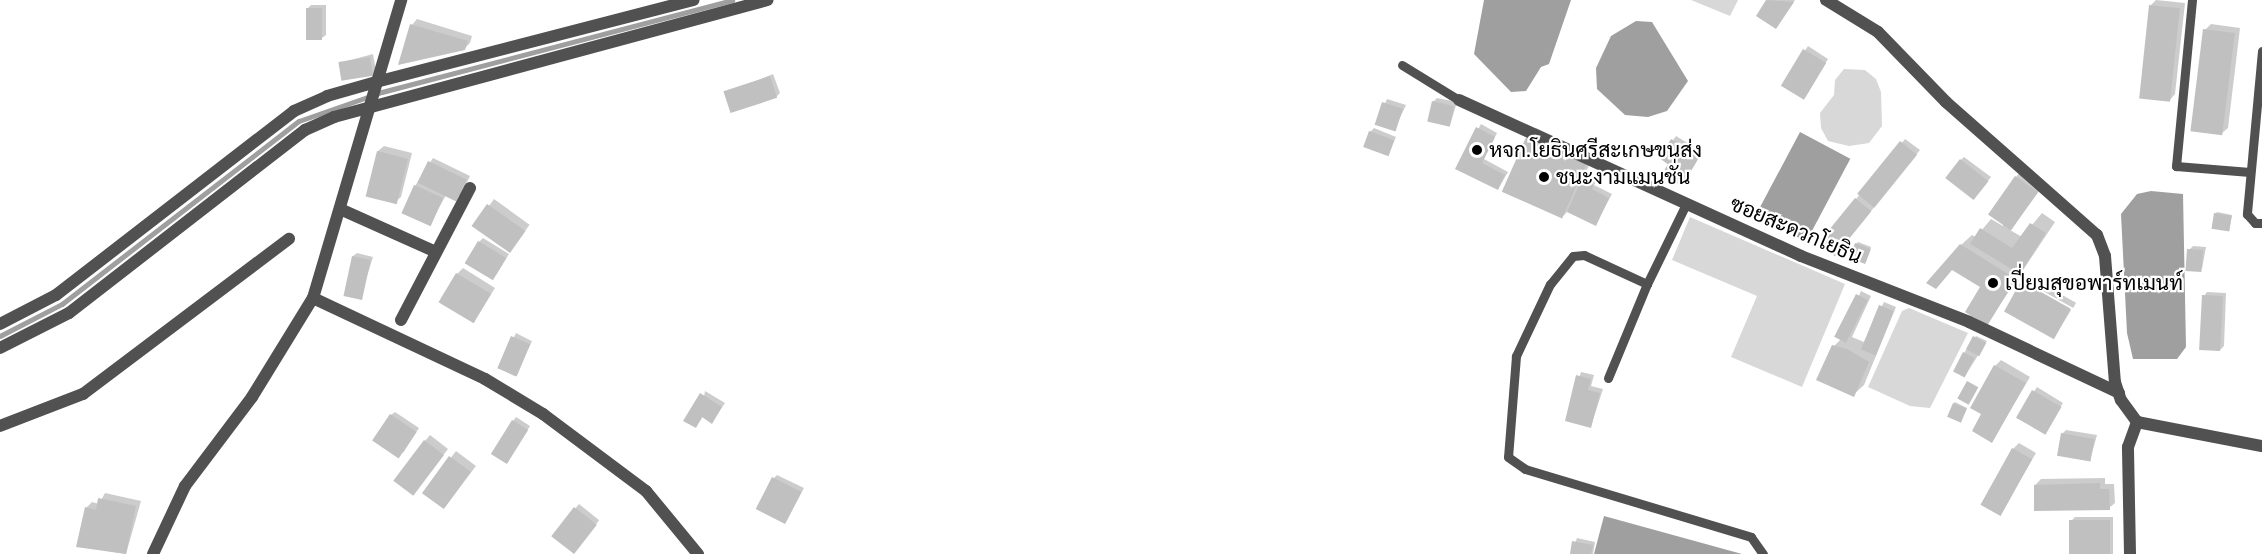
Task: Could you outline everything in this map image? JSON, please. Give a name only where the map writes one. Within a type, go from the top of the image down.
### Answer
[{"type":"street","points":[[153,554],[185,486],[252,397],[313,298],[402,0]]},
{"type":"street","points":[[0,348],[69,313],[305,130],[373,95],[694,0]]},
{"type":"street","points":[[0,324],[56,295],[294,111],[327,96],[373,95],[768,0]]},
{"type":"street","points":[[1826,0],[1878,32],[1946,102],[2097,235],[2105,256],[2119,393],[2138,422],[2262,446]]},
{"type":"street","name":"ซอยสะดวกโยธิน","points":[[1459,100],[1801,256],[1969,322],[2119,393]]},
{"type":"street","points":[[401,320],[470,188]]},
{"type":"street","points":[[340,209],[436,252]]},
{"type":"street","points":[[0,426],[83,394],[289,239]]},
{"type":"street","points":[[313,298],[485,379],[543,414],[646,491],[698,554]]},
{"type":"street","points":[[2130,554],[2128,447],[2138,422]]},
{"type":"lane","points":[[2192,0],[2176,166],[2250,172]]},
{"type":"lane","points":[[2262,51],[2247,214],[2255,223],[2262,223]]},
{"type":"lane","points":[[1402,66],[1459,100]]},
{"type":"lane","points":[[1608,378],[1647,284],[1686,204]]},
{"type":"lane","points":[[1647,284],[1584,255],[1573,256],[1550,284],[1516,356],[1508,457],[1525,469],[1751,537],[1763,554]]},
{"type":"shaded area","points":[[1484,0],[1571,0],[1549,64],[1541,67],[1526,91],[1511,92],[1474,54]]},
{"type":"shaded area","points":[[1691,0],[1738,0],[1730,16]]},
{"type":"shaded area","points":[[1636,21],[1652,22],[1688,81],[1667,111],[1648,117],[1625,115],[1597,89],[1596,68],[1611,36]]},
{"type":"shaded area","points":[[1844,69],[1865,70],[1876,79],[1881,92],[1882,126],[1869,143],[1849,146],[1828,141],[1821,128],[1820,113],[1834,95],[1835,80]]},
{"type":"shaded area","points":[[1800,132],[1850,159],[1806,242],[1756,215]]},
{"type":"shaded area","points":[[2151,191],[2183,194],[2186,347],[2177,359],[2133,359],[2127,333],[2121,214],[2137,194]]},
{"type":"shaded area","points":[[1690,217],[1845,284],[1802,387],[1731,357],[1757,296],[1672,260]]},
{"type":"shaded area","points":[[1909,308],[1968,333],[1930,408],[1910,406],[1868,387],[1902,311]]},
{"type":"shaded area","points":[[1604,516],[1742,554],[1594,554]]},
{"type":"building","points":[[1766,0],[1794,2],[1776,29],[1756,16]]},
{"type":"building","points":[[2149,5],[2180,8],[2170,102],[2139,98]]},
{"type":"building","points":[[306,8],[322,8],[322,40],[306,40]]},
{"type":"building","points":[[410,24],[468,41],[465,50],[398,65]]},
{"type":"building","points":[[2203,29],[2235,33],[2222,135],[2190,131]]},
{"type":"building","points":[[1803,49],[1826,63],[1804,100],[1781,86]]},
{"type":"building","points":[[370,57],[373,76],[341,81],[338,62]]},
{"type":"building","points":[[770,76],[777,98],[731,113],[723,91]]},
{"type":"building","points":[[1432,101],[1454,106],[1450,127],[1427,121]]},
{"type":"building","points":[[1382,102],[1403,109],[1396,132],[1375,125]]},
{"type":"building","name":"หจก.โยธินศรีสะเกษขนส่ง","points":[[1476,127],[1495,137],[1482,163],[1505,175],[1498,190],[1455,169]]},
{"type":"building","points":[[1369,131],[1394,140],[1389,156],[1363,147]]},
{"type":"building","name":"ชนะงามแมนชั่น","points":[[1527,135],[1587,162],[1562,218],[1502,192]]},
{"type":"building","points":[[1671,139],[1700,156],[1682,186],[1662,174],[1668,164],[1659,158]]},
{"type":"building","points":[[1900,141],[1917,155],[1874,208],[1857,194]]},
{"type":"building","points":[[377,151],[408,159],[397,204],[366,197]]},
{"type":"building","points":[[1960,159],[1988,181],[1974,200],[1945,178]]},
{"type":"building","points":[[428,161],[467,180],[456,201],[417,183]]},
{"type":"building","points":[[2015,176],[2038,192],[2011,231],[1988,215]]},
{"type":"building","points":[[1582,178],[1594,184],[1592,189],[1609,198],[1596,226],[1567,212]]},
{"type":"building","points":[[414,185],[443,198],[431,226],[401,213]]},
{"type":"building","points":[[1855,198],[1871,211],[1835,256],[1818,243]]},
{"type":"building","points":[[487,204],[526,231],[510,253],[472,226]]},
{"type":"building","points":[[2214,213],[2232,216],[2229,232],[2211,229]]},
{"type":"building","points":[[2030,223],[2046,233],[2020,274],[1970,244],[1980,228],[2012,248]]},
{"type":"building","points":[[478,241],[506,258],[493,280],[465,263]]},
{"type":"building","points":[[1855,243],[1871,249],[1865,264],[1849,258]]},
{"type":"building","name":"เปี่ยมสุขอพาร์ทเมนท์","points":[[1960,244],[2016,279],[1987,326],[1965,312],[1980,287],[1952,270],[1936,289],[1926,283]]},
{"type":"building","points":[[2187,249],[2203,250],[2201,272],[2185,271]]},
{"type":"building","points":[[352,256],[371,260],[362,300],[343,296]]},
{"type":"building","points":[[456,273],[491,294],[474,323],[438,302]]},
{"type":"building","points":[[2021,281],[2071,309],[2054,339],[2004,312]]},
{"type":"building","points":[[1856,294],[1868,300],[1846,343],[1834,337]]},
{"type":"building","points":[[2202,295],[2223,296],[2220,351],[2199,350]]},
{"type":"building","points":[[1879,305],[1894,311],[1876,355],[1861,350]]},
{"type":"building","points":[[511,336],[530,344],[517,376],[497,368]]},
{"type":"building","points":[[1973,336],[1986,343],[1979,356],[1966,349]]},
{"type":"building","points":[[1832,345],[1847,349],[1869,362],[1854,397],[1816,380]]},
{"type":"building","points":[[1963,352],[1975,358],[1965,378],[1953,372]]},
{"type":"building","points":[[1994,365],[2026,383],[1992,443],[1972,431],[1981,414],[1970,408]]},
{"type":"building","points":[[1576,375],[1591,379],[1588,390],[1600,393],[1591,428],[1565,421]]},
{"type":"building","points":[[1967,381],[1978,387],[1969,405],[1957,398]]},
{"type":"building","points":[[2032,390],[2061,407],[2045,435],[2016,418]]},
{"type":"building","points":[[700,393],[722,407],[712,424],[702,417],[696,428],[683,421]]},
{"type":"building","points":[[1953,403],[1967,409],[1961,423],[1947,417]]},
{"type":"building","points":[[390,414],[417,432],[399,458],[372,441]]},
{"type":"building","points":[[512,420],[528,430],[507,464],[491,454]]},
{"type":"building","points":[[2061,433],[2094,439],[2090,462],[2057,456]]},
{"type":"building","points":[[424,440],[444,455],[413,496],[393,481]]},
{"type":"building","points":[[2012,448],[2032,459],[2001,516],[1980,505]]},
{"type":"building","points":[[449,456],[471,472],[444,509],[422,493]]},
{"type":"building","points":[[772,477],[801,492],[785,524],[756,509]]},
{"type":"building","points":[[2100,483],[2100,489],[2109,489],[2110,510],[2034,511],[2034,485]]},
{"type":"building","points":[[98,498],[136,506],[126,554],[76,547],[85,507],[96,510]]},
{"type":"building","points":[[574,507],[597,525],[574,554],[551,536]]},
{"type":"building","points":[[2069,520],[2110,520],[2110,554],[2069,554]]},
{"type":"building","points":[[1572,541],[1593,545],[1591,554],[1570,554]]},
{"type":"waterway","points":[[0,336],[62,304],[299,121],[382,92],[732,0]]},
{"type":"place","name":"หจก.โยธินศรีสะเกษขนส่ง","points":[[1477,150]]},
{"type":"place","name":"ชนะงามแมนชั่น","points":[[1544,177]]},
{"type":"place","name":"เปี่ยมสุขอพาร์ทเมนท์","points":[[1993,283]]}]
